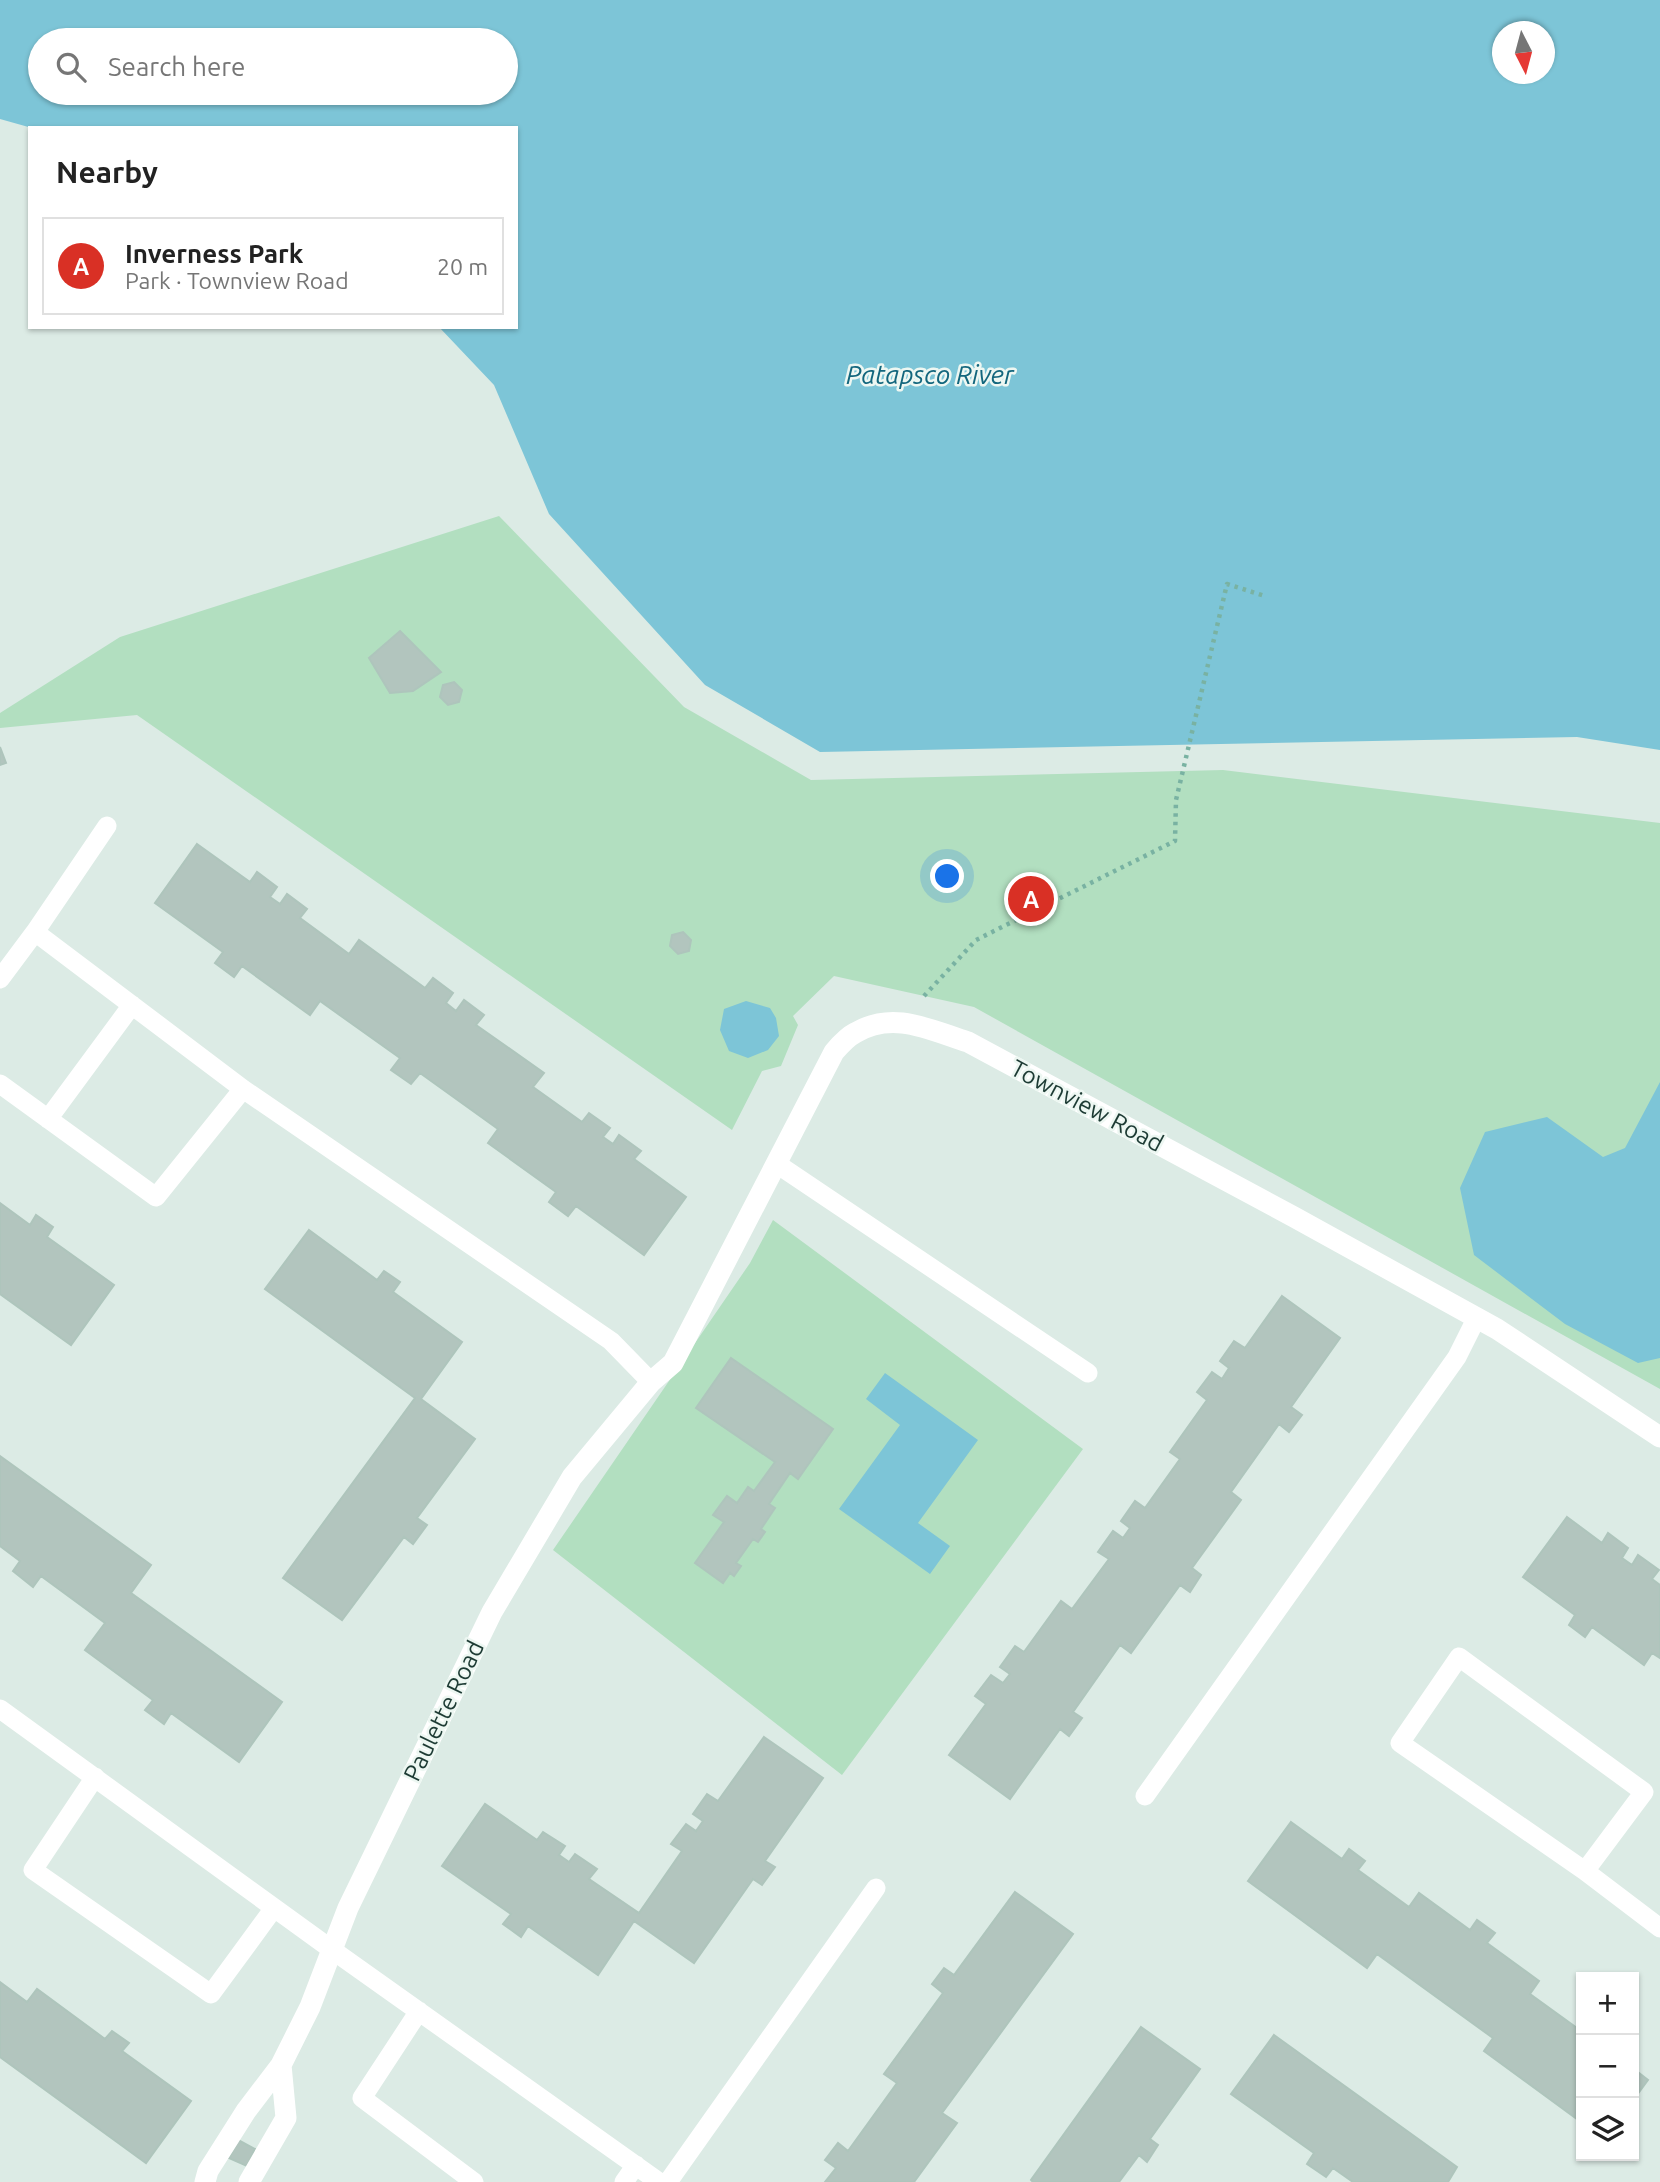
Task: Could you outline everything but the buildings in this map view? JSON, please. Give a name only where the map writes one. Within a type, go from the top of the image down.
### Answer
[{"type":"street","name":"Townview Road","points":[[651,1382],[673,1363],[834,1052],[854,1033],[872,1025],[892,1021],[917,1023],[968,1042],[1294,1217],[1497,1329],[1660,1437]]},
{"type":"street","name":"Paulette Road","points":[[205,2182],[208,2171],[246,2111],[281,2065],[310,2007],[348,1908],[492,1612],[572,1477],[651,1382]]},
{"type":"street","points":[[250,2182],[286,2118],[281,2065]]},
{"type":"lane","points":[[0,979],[107,826]]},
{"type":"lane","points":[[35,932],[243,1089],[611,1341],[651,1382]]},
{"type":"lane","points":[[48,1119],[132,1005]]},
{"type":"lane","points":[[0,1084],[156,1197],[243,1089]]},
{"type":"lane","points":[[777,1164],[1088,1373]]},
{"type":"lane","points":[[1145,1797],[1457,1357],[1476,1319]]},
{"type":"lane","points":[[1585,1871],[1644,1792],[1459,1657],[1400,1743],[1585,1871],[1660,1928]]},
{"type":"lane","points":[[0,1709],[659,2182]]},
{"type":"lane","points":[[95,1777],[33,1870],[211,1994],[274,1908]]},
{"type":"lane","points":[[668,2182],[876,1888]]},
{"type":"lane","points":[[419,2011],[362,2098],[474,2182]]},
{"type":"lane","points":[[624,2182],[636,2165]]},
{"type":"path","points":[[900,1022],[976,940],[1175,841],[1176,800],[1227,584],[1265,596]]},
{"type":"green space","points":[[499,516],[684,707],[811,780],[1223,770],[1660,823],[1660,1389],[974,1007],[834,976],[793,1016],[798,1025],[781,1066],[762,1071],[732,1130],[137,715],[0,728],[0,713],[120,637]]},
{"type":"green space","points":[[773,1220],[1083,1449],[842,1775],[553,1550],[750,1263]]},
{"type":"water","name":"Patapsco River","points":[[0,0],[1660,0],[1660,750],[1577,737],[820,752],[705,685],[549,514],[494,385],[441,329],[518,329],[518,126],[28,126],[0,119]]},
{"type":"water","points":[[746,1001],[770,1008],[776,1018],[779,1036],[768,1050],[748,1058],[729,1051],[720,1030],[724,1009]]},
{"type":"water","points":[[1660,1082],[1660,1358],[1638,1363],[1565,1324],[1474,1255],[1460,1188],[1485,1132],[1547,1117],[1603,1157],[1625,1148]]},
{"type":"water","points":[[885,1373],[978,1440],[918,1523],[950,1546],[930,1574],[839,1509],[900,1425],[866,1399]]},
{"type":"place","name":"Inverness Park","points":[[1031,899]]}]
